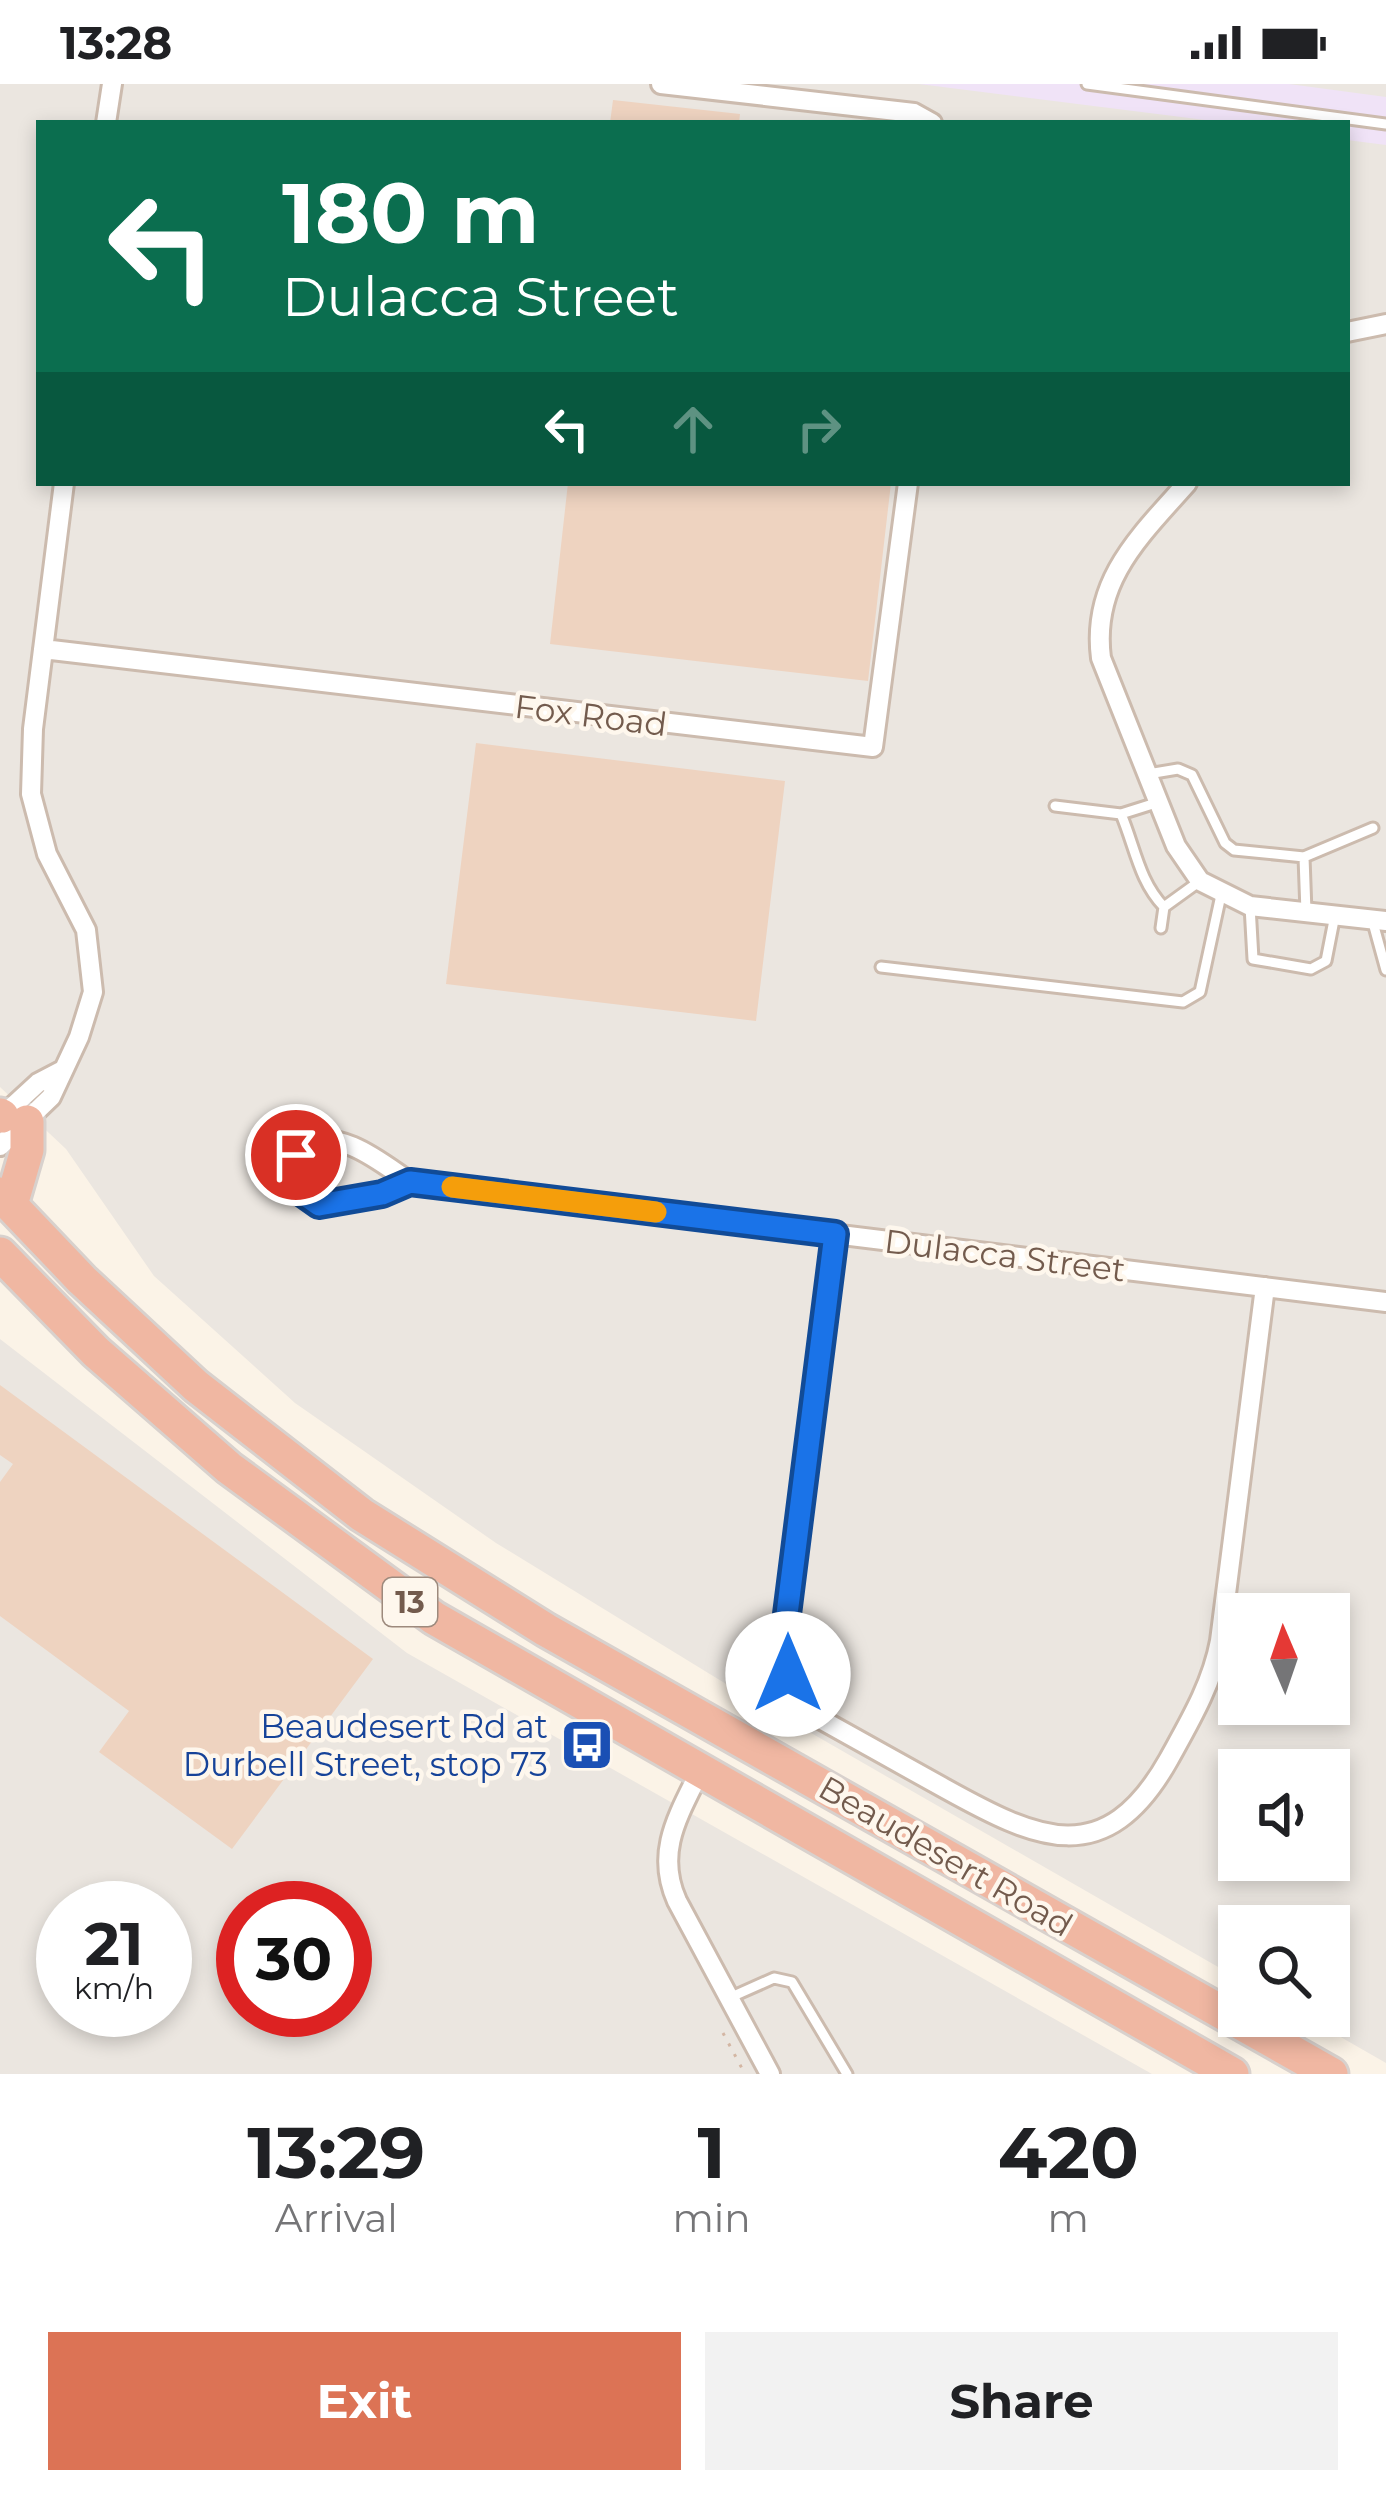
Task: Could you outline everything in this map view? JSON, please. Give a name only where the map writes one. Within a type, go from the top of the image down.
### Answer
[{"type":"highway","points":[[5,1199],[27,1150],[6,1123]]},
{"type":"highway","name":"Beaudesert Road","points":[[5,1199],[82,1280],[196,1386],[299,1469],[392,1535],[546,1630],[1330,2074]]},
{"type":"highway","name":"Beaudesert Road","points":[[4,1264],[170,1418],[313,1534],[483,1648],[1232,2074]]},
{"type":"street","points":[[106,120],[112,84]]},
{"type":"street","points":[[661,84],[914,113],[927,120]]},
{"type":"street","points":[[1350,331],[1386,324]]},
{"type":"street","points":[[6,1123],[38,1083],[61,1071],[87,1014],[94,970],[86,930],[47,854],[31,794],[64,486]]},
{"type":"street","name":"Fox Road","points":[[43,649],[874,747],[908,486]]},
{"type":"street","points":[[1184,486],[1128,549],[1109,582],[1100,619],[1101,658],[1176,846],[1200,880],[1221,895],[1250,906],[1379,920]]},
{"type":"street","name":"Dulacca Street","points":[[410,1182],[382,1194],[319,1205],[295,1188],[292,1161],[305,1144],[336,1141],[410,1182],[1386,1303]]},
{"type":"street","points":[[835,1234],[784,1638],[791,1682],[822,1720],[1020,1829],[1075,1834],[1125,1816],[1149,1793],[1206,1690],[1218,1655],[1265,1287]]},
{"type":"street","points":[[700,1772],[667,1844],[667,1874],[770,2074]]},
{"type":"lane","points":[[1087,84],[1386,124]]},
{"type":"lane","points":[[1148,774],[1178,769],[1192,776],[1226,843],[1256,856],[1304,856],[1373,828]]},
{"type":"lane","points":[[1055,806],[1121,814],[1159,802]]},
{"type":"lane","points":[[1121,814],[1145,887],[1164,907]]},
{"type":"lane","points":[[1304,856],[1306,912]]},
{"type":"lane","points":[[1161,928],[1164,907],[1200,880]]},
{"type":"lane","points":[[881,967],[1183,1002],[1200,992],[1221,895]]},
{"type":"lane","points":[[1250,906],[1253,959],[1311,969],[1326,961],[1335,915]]},
{"type":"lane","points":[[1379,920],[1386,970]]},
{"type":"lane","points":[[729,1998],[774,1978],[792,1982],[847,2074]]},
{"type":"path","points":[[723,2033],[745,2074]]},
{"type":"shaded area","points":[[0,84],[1386,84],[1386,2063],[1341,2037],[1350,2037],[1350,1905],[1218,1905],[1218,1967],[731,1687],[496,1543],[295,1403],[154,1276],[66,1149],[0,1087]]},
{"type":"shaded area","points":[[919,84],[1289,84],[1386,97],[1386,145],[1350,140],[1350,120],[1205,120]]},
{"type":"shaded area","points":[[0,1339],[407,1653],[1152,2074],[0,2074]]},
{"type":"building","points":[[613,100],[740,114],[739,120],[610,120]]},
{"type":"building","points":[[568,486],[891,486],[868,681],[550,644]]},
{"type":"building","points":[[476,743],[785,781],[756,1021],[446,984]]},
{"type":"building","points":[[0,1385],[373,1659],[232,1849],[99,1752],[129,1711],[0,1616],[0,1482],[13,1464],[0,1455]]},
{"type":"slow traffic","points":[[452,1187],[656,1212]]},
{"type":"place","name":"Beaudesert Rd at Durbell Street, stop 73","points":[[587,1745]]},
{"type":"route","points":[[296,1155],[292,1161],[295,1188],[307,1201],[319,1205],[382,1194],[410,1182],[835,1234],[784,1638],[788,1674]]}]
